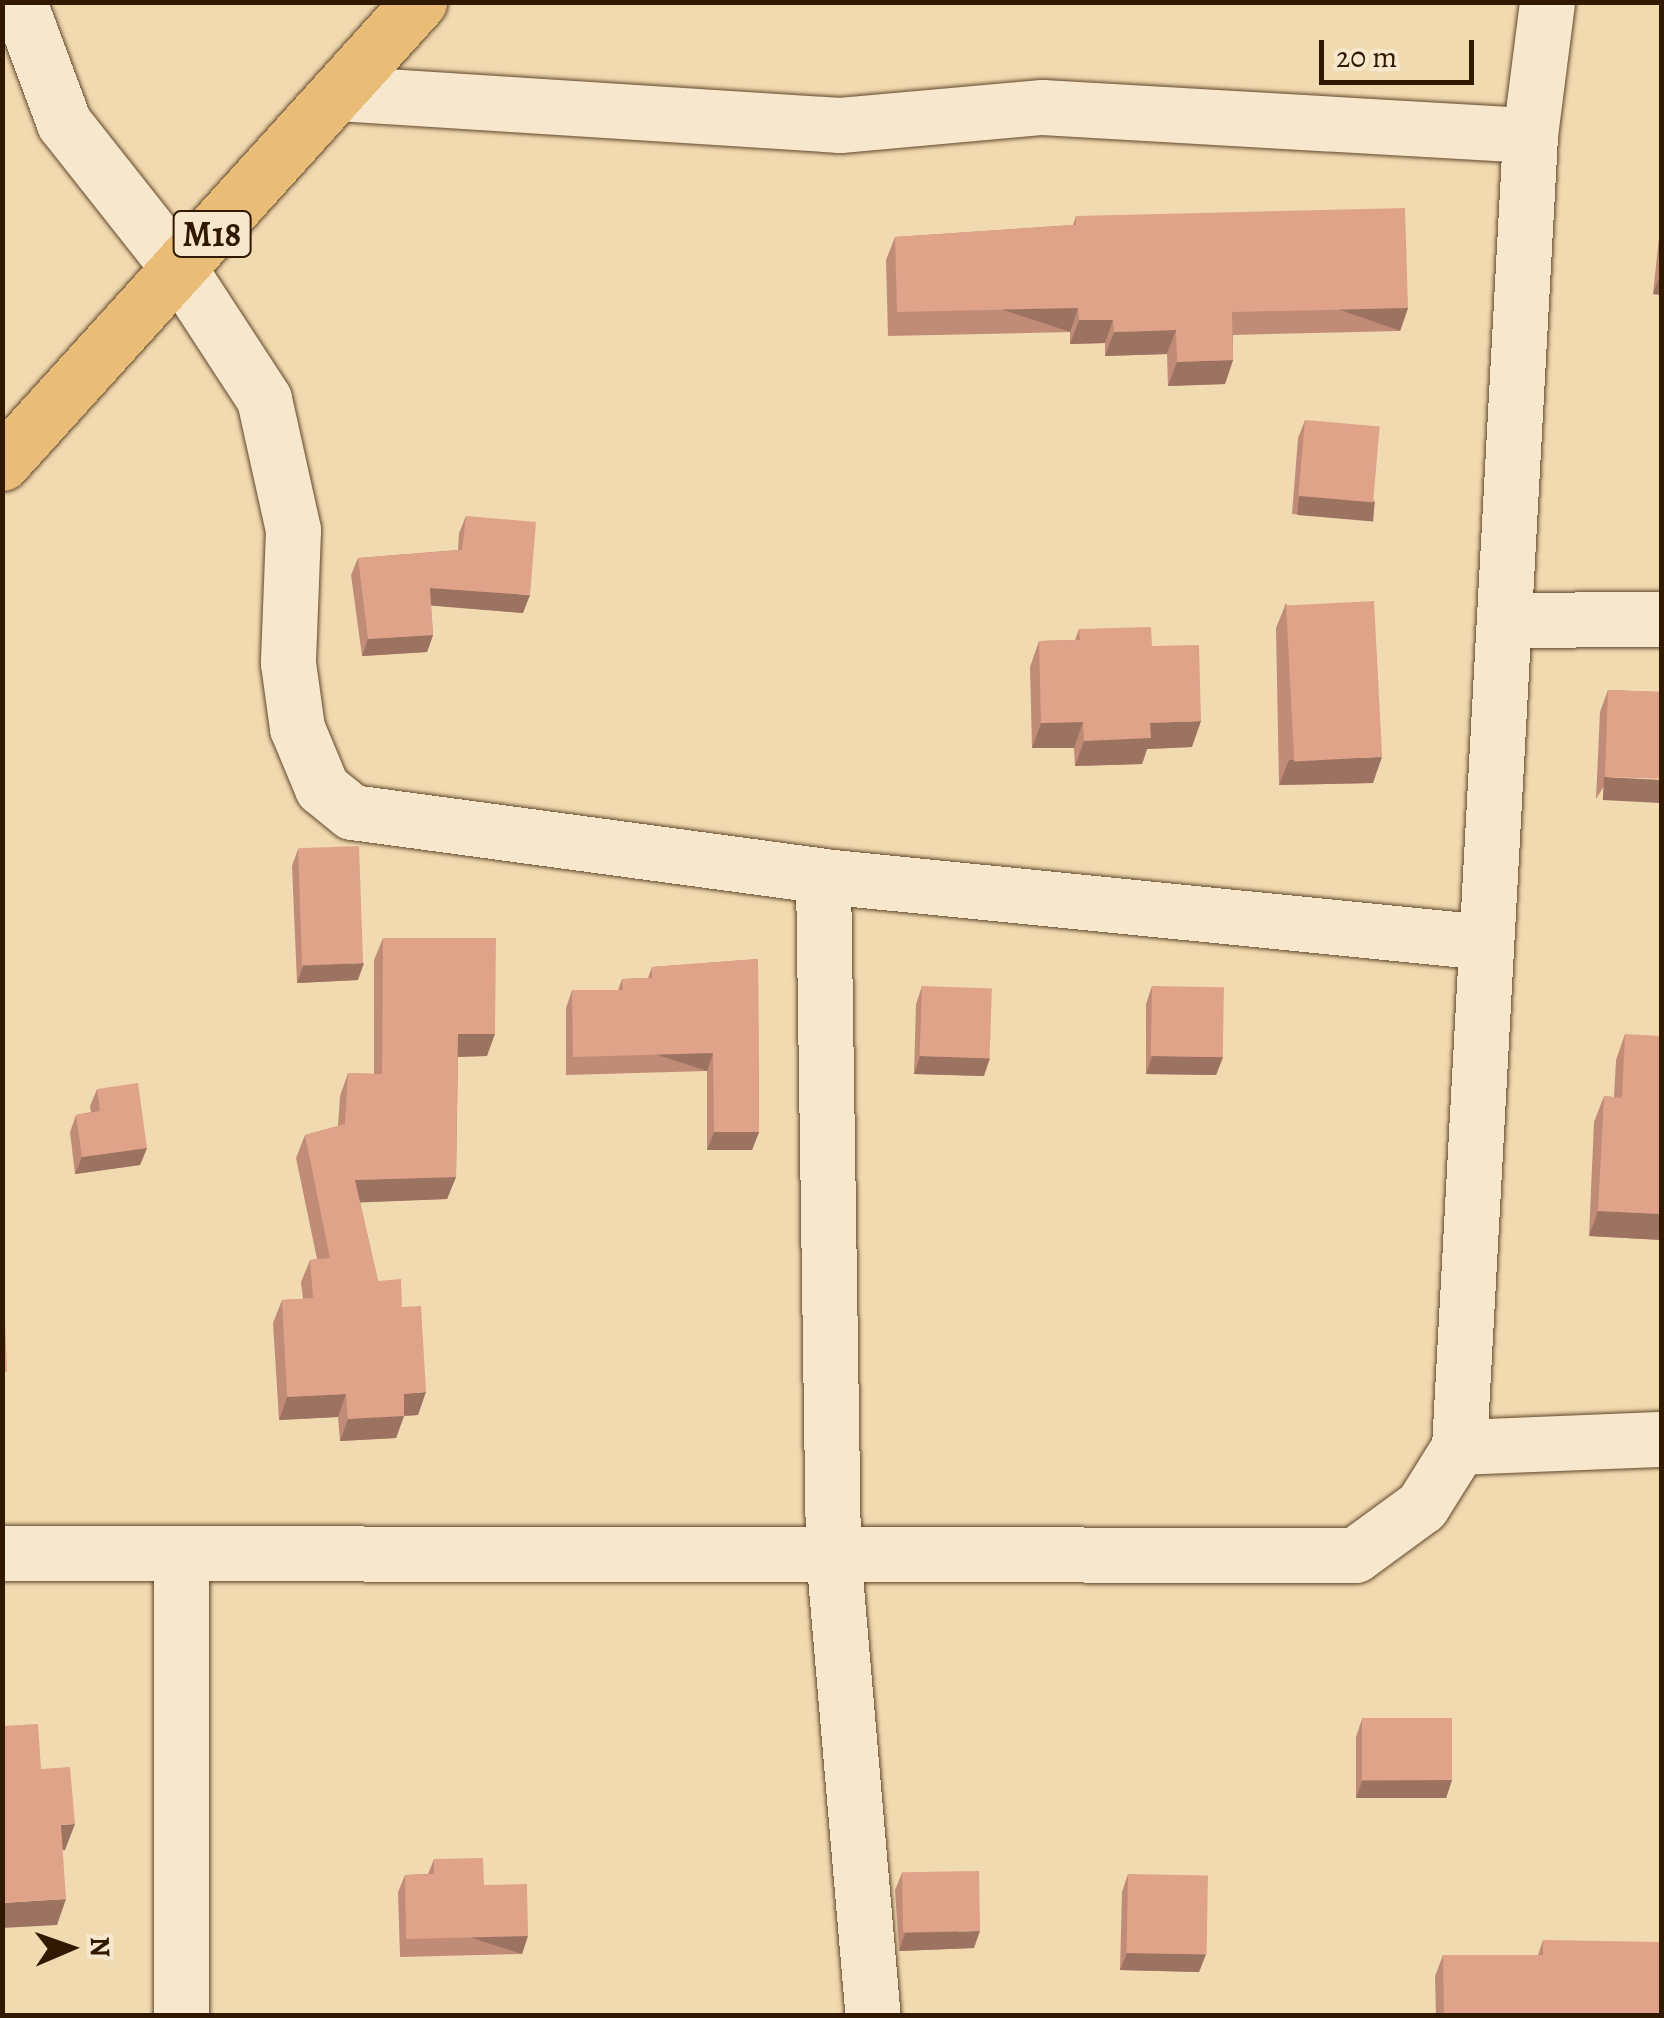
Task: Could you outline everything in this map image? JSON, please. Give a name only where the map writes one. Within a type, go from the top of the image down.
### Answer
[{"type":"main road","name":"M18","points":[[2,463],[418,2]]},
{"type":"street","points":[[19,2],[64,123],[180,270],[264,399],[285,466],[293,530],[288,663],[296,728],[322,788],[352,812],[823,876],[1484,942]]},
{"type":"street","points":[[2,1553],[181,1559],[834,1553],[1355,1555],[1422,1506],[1459,1447],[1530,135],[1547,2]]},
{"type":"street","points":[[338,93],[840,125],[1042,107],[1530,135]]},
{"type":"street","points":[[1504,620],[1662,619]]},
{"type":"street","points":[[823,876],[834,1553],[873,2016]]},
{"type":"street","points":[[1459,1447],[1662,1439]]},
{"type":"street","points":[[180,2016],[181,1559]]},
{"type":"building","points":[[1405,208],[1408,308],[1232,312],[1233,360],[1177,362],[1176,330],[1114,332],[1113,320],[1079,320],[1078,308],[897,312],[895,237],[1076,225],[1076,216]]},
{"type":"building","points":[[1305,420],[1380,427],[1373,502],[1298,496]]},
{"type":"building","points":[[466,516],[536,522],[530,595],[430,588],[433,635],[368,639],[358,558],[462,550]]},
{"type":"building","points":[[1374,601],[1382,757],[1294,761],[1286,606]]},
{"type":"building","points":[[1151,627],[1152,646],[1199,645],[1201,721],[1150,723],[1151,738],[1084,741],[1083,722],[1041,723],[1039,641],[1080,640],[1079,629]]},
{"type":"building","points":[[1608,690],[1662,692],[1659,779],[1605,777]]},
{"type":"building","points":[[359,846],[363,963],[302,965],[298,848]]},
{"type":"building","points":[[383,938],[496,938],[495,1034],[458,1034],[456,1177],[355,1180],[378,1281],[401,1279],[402,1307],[421,1306],[426,1392],[404,1394],[404,1416],[348,1419],[346,1394],[287,1397],[282,1300],[313,1298],[310,1260],[330,1258],[305,1135],[345,1124],[348,1073],[382,1074]]},
{"type":"building","points":[[758,959],[759,1132],[714,1132],[713,1053],[573,1057],[572,990],[623,990],[622,979],[652,978],[652,967]]},
{"type":"building","points":[[922,986],[992,988],[990,1058],[920,1056]]},
{"type":"building","points":[[1152,986],[1224,987],[1223,1057],[1151,1056]]},
{"type":"building","points":[[1625,1034],[1662,1036],[1662,1214],[1598,1211],[1604,1096],[1622,1098]]},
{"type":"building","points":[[138,1083],[147,1148],[82,1157],[76,1115],[100,1111],[97,1089]]},
{"type":"building","points":[[5,1318],[7,1372],[2,1372]]},
{"type":"building","points":[[1362,1718],[1452,1718],[1452,1780],[1362,1780]]},
{"type":"building","points":[[38,1724],[41,1769],[70,1767],[75,1824],[61,1825],[66,1899],[2,1903],[2,1726]]},
{"type":"building","points":[[483,1858],[484,1885],[527,1884],[528,1936],[406,1939],[405,1875],[434,1874],[434,1859]]},
{"type":"building","points":[[979,1871],[980,1931],[903,1932],[902,1872]]},
{"type":"building","points":[[1128,1874],[1208,1875],[1207,1954],[1127,1953]]},
{"type":"building","points":[[1543,1940],[1662,1942],[1662,2016],[1444,2016],[1443,1955],[1543,1955]]}]
